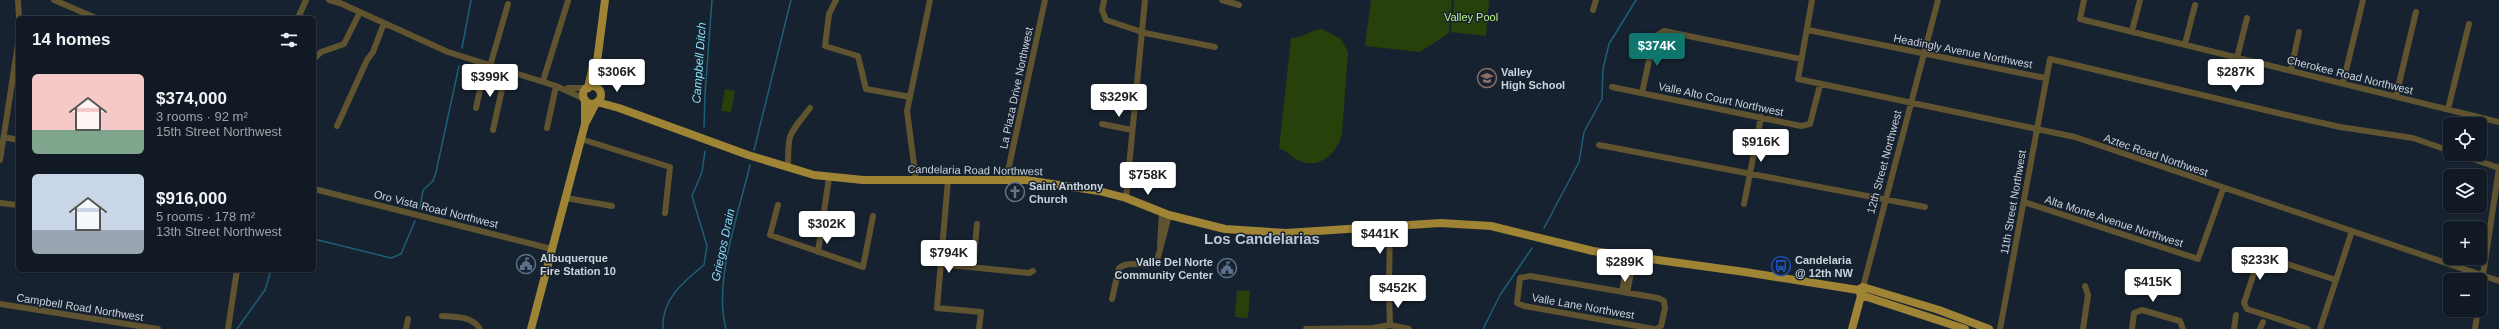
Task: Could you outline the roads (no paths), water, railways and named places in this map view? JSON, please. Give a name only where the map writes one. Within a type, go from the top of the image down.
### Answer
[{"type":"main road","points":[[531,329],[585,124],[597,103],[600,92],[597,62],[605,0]]},
{"type":"main road","points":[[585,124],[584,92],[588,88],[593,66],[597,62]]},
{"type":"main road","points":[[588,88],[596,87],[619,108]]},
{"type":"main road","points":[[585,100],[589,103],[597,103],[619,108]]},
{"type":"main road","name":"Candelaria Road Northwest","points":[[619,108],[690,136],[788,168],[829,178],[1006,180],[1050,183],[1126,198],[1166,214],[1225,229],[1259,233],[1286,233],[1390,225],[1440,223],[1491,226],[1530,235],[1555,243],[1631,258],[1745,272],[1861,291],[1939,310],[1989,329]]},
{"type":"main road","name":"Candelaria Road Northwest","points":[[1861,291],[1964,329]]},
{"type":"main road","name":"12th Street Northwest","points":[[1852,329],[1861,291]]},
{"type":"street","points":[[18,0],[19,16]]},
{"type":"street","points":[[54,0],[91,16]]},
{"type":"street","points":[[299,16],[306,0]]},
{"type":"street","points":[[329,0],[339,1],[448,52],[558,86],[588,88]]},
{"type":"street","points":[[836,0],[829,14],[825,46],[858,56],[866,89],[910,97]]},
{"type":"street","points":[[916,180],[907,111],[930,0]]},
{"type":"street","name":"La Plaza Drive Northwest","points":[[1006,180],[1045,0]]},
{"type":"street","points":[[1126,198],[1145,0]]},
{"type":"street","points":[[1222,0],[1239,5]]},
{"type":"street","points":[[1593,10],[1596,0]]},
{"type":"street","points":[[1642,93],[1654,37],[1659,32],[1672,32],[1801,59],[1808,30],[1812,0]]},
{"type":"street","name":"12th Street Northwest","points":[[1861,291],[1938,0]]},
{"type":"street","name":"Cherokee Road Northwest","points":[[2084,0],[2080,19],[2499,122]]},
{"type":"street","points":[[2132,31],[2140,0]]},
{"type":"street","points":[[2343,84],[2363,0]]},
{"type":"street","points":[[543,82],[568,1]]},
{"type":"street","points":[[1104,1],[1102,10],[1106,20],[1141,30],[1145,34],[1214,47]]},
{"type":"street","points":[[476,108],[484,71],[490,66],[508,4]]},
{"type":"street","points":[[2185,44],[2195,5]]},
{"type":"street","points":[[316,57],[321,52],[344,44],[360,12]]},
{"type":"street","points":[[2396,96],[2416,12]]},
{"type":"street","points":[[2237,58],[2247,18]]},
{"type":"street","points":[[337,126],[373,52],[375,41],[384,23]]},
{"type":"street","points":[[2448,109],[2469,24]]},
{"type":"street","name":"Headingly Avenue Northwest","points":[[1808,30],[2045,78],[2048,61],[2053,58],[2282,114],[2340,126],[2413,138],[2443,149]]},
{"type":"street","points":[[2291,70],[2299,32]]},
{"type":"street","points":[[0,160],[16,57]]},
{"type":"street","name":"Aztec Road Northwest","points":[[1801,59],[1798,79],[1910,104],[2075,137],[2474,273]]},
{"type":"street","points":[[493,130],[506,71]]},
{"type":"street","name":"11th Street Northwest","points":[[2000,329],[2024,202],[2045,78]]},
{"type":"street","name":"Valle Alto Court Northwest","points":[[1612,87],[1801,126],[1810,124],[1820,85]]},
{"type":"street","points":[[558,86],[585,100]]},
{"type":"street","points":[[547,128],[558,86]]},
{"type":"street","points":[[788,168],[787,140],[790,133],[810,108]]},
{"type":"street","points":[[1744,204],[1761,118]]},
{"type":"street","points":[[1102,124],[1132,130]]},
{"type":"street","points":[[4,137],[16,140]]},
{"type":"street","points":[[581,139],[670,167],[665,213]]},
{"type":"street","points":[[1599,145],[1926,208]]},
{"type":"street","points":[[2479,161],[2499,168],[2483,273]]},
{"type":"street","points":[[818,252],[829,178]]},
{"type":"street","points":[[948,180],[937,308],[981,312],[979,329]]},
{"type":"street","name":"Alta Monte Avenue Northwest","points":[[2024,202],[2198,259],[2223,188]]},
{"type":"street","name":"Oro Vista Road Northwest","points":[[316,189],[552,248]]},
{"type":"street","points":[[566,198],[612,206]]},
{"type":"street","points":[[0,202],[16,205]]},
{"type":"street","points":[[778,205],[770,235],[863,267],[873,216]]},
{"type":"street","points":[[1112,299],[1119,268],[1123,264],[1154,263],[1158,257],[1166,214]]},
{"type":"street","points":[[973,267],[977,224]]},
{"type":"street","points":[[1389,284],[1390,225]]},
{"type":"street","points":[[2320,329],[2352,231]]},
{"type":"street","points":[[2308,329],[2247,309],[2244,303],[2260,255],[2336,280]]},
{"type":"street","name":"Valle Lane Northwest","points":[[1625,292],[1631,258]]},
{"type":"street","points":[[940,264],[1029,273],[1034,271]]},
{"type":"street","points":[[228,329],[237,272]]},
{"type":"street","name":"Valle Lane Northwest","points":[[1524,276],[1625,292],[1664,301],[1665,308],[1663,321],[1655,329],[1524,306],[1517,303],[1516,298],[1520,278],[1524,276]]},
{"type":"street","name":"Aztec Road Northwest","points":[[2487,277],[2499,281]]},
{"type":"street","points":[[2083,329],[2088,295],[2085,286]]},
{"type":"street","points":[[1389,293],[1390,325]]},
{"type":"street","name":"Campbell Road Northwest","points":[[0,304],[158,329]]},
{"type":"street","points":[[2132,329],[2134,313],[2142,310],[2180,321],[2183,329]]},
{"type":"street","points":[[2234,329],[2236,315]]},
{"type":"street","points":[[442,316],[467,318],[474,322],[480,329]]},
{"type":"street","points":[[2475,329],[2477,317]]},
{"type":"street","points":[[406,329],[408,319]]},
{"type":"street","points":[[2260,329],[2263,322]]},
{"type":"street","points":[[1306,329],[1373,328],[1390,325],[1409,329]]},
{"type":"waterway","points":[[462,48],[471,0]]},
{"type":"waterway","name":"Campbell Ditch","points":[[704,127],[712,0]]},
{"type":"waterway","name":"Griegos Drain","points":[[754,150],[791,0]]},
{"type":"waterway","points":[[1544,228],[1579,162],[1584,132],[1602,99],[1603,69],[1609,44],[1636,0]]},
{"type":"waterway","points":[[420,209],[423,190],[433,181],[436,172],[459,66]]},
{"type":"waterway","name":"Campbell Ditch","points":[[663,329],[663,319],[666,309],[675,292],[688,278],[704,265],[707,246],[692,196],[702,172],[705,151]]},
{"type":"waterway","name":"Griegos Drain","points":[[726,329],[723,310],[725,269],[734,225],[750,165]]},
{"type":"waterway","points":[[316,239],[391,258],[401,254],[415,221]]},
{"type":"waterway","points":[[1483,329],[1500,295],[1532,248]]},
{"type":"waterway","points":[[237,329],[265,290],[270,272]]},
{"type":"place","name":"Valley High School","points":[[1487,78]]},
{"type":"place","name":"Saint Anthony Church","points":[[1015,192]]},
{"type":"place","name":"Albuquerque Fire Station 10","points":[[526,264]]},
{"type":"place","name":"Candelaria @ 12th NW","points":[[1781,266]]},
{"type":"place","name":"Valle Del Norte Community Center","points":[[1227,268]]},
{"type":"district","name":"Los Candelarias","points":[[1262,238]]},
{"type":"park label","name":"Valley Pool","points":[[1471,17]]}]
